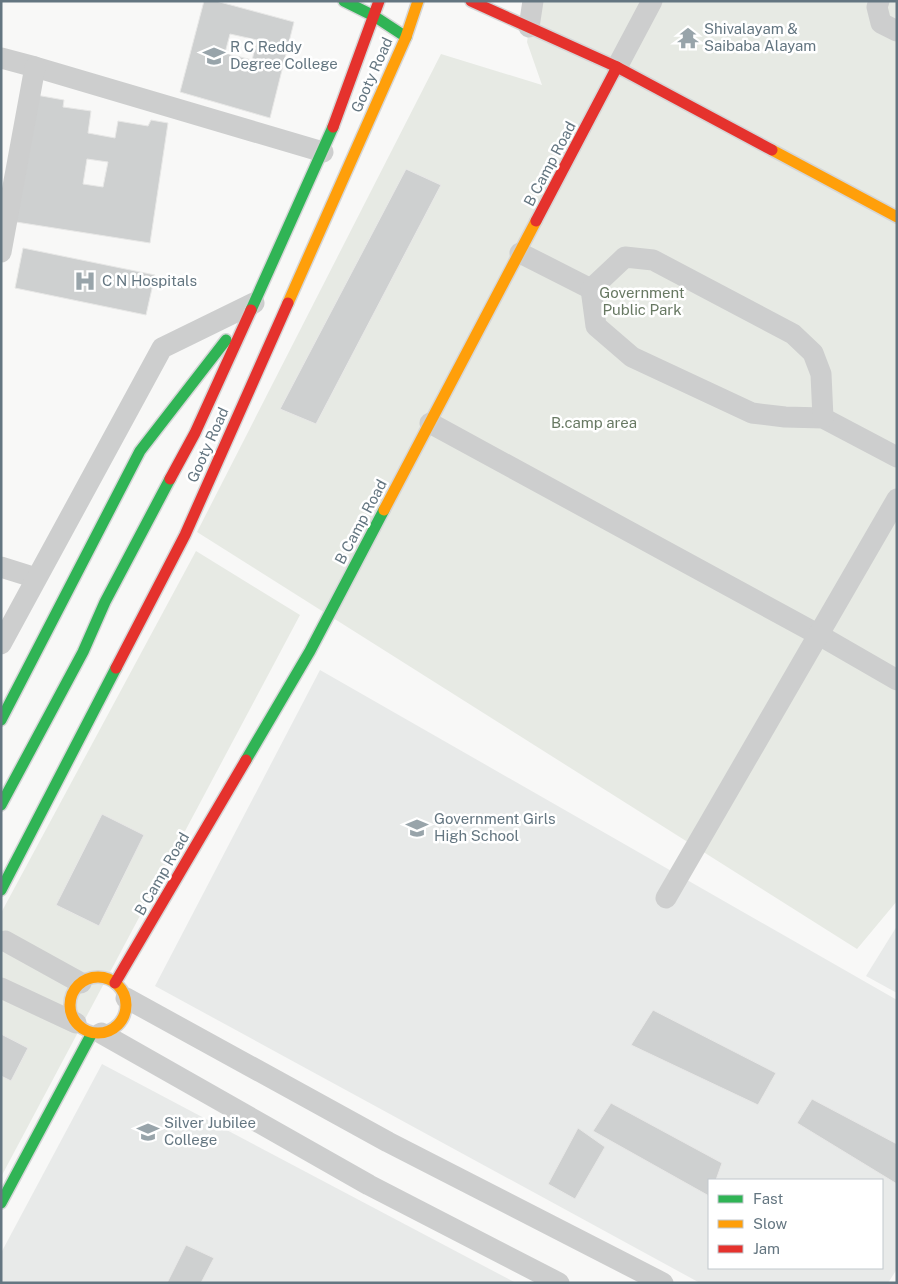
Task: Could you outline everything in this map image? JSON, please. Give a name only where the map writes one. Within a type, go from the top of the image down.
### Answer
[{"type":"main road","points":[[344,1],[374,16],[406,37]]},
{"type":"main road","name":"Gooty Road","points":[[1,805],[83,652],[105,602],[195,434],[323,152],[380,1]]},
{"type":"main road","name":"Gooty Road","points":[[1,890],[185,535],[406,37],[418,1]]},
{"type":"main road","points":[[471,1],[618,67],[897,217]]},
{"type":"main road","name":"B Camp Road","points":[[121,990],[310,651],[618,67]]},
{"type":"main road","points":[[1,720],[140,451],[254,303]]},
{"type":"main road","points":[[89,978],[107,978],[121,990],[126,1008],[124,1017],[118,1025],[110,1030],[90,1029],[70,1006],[74,989],[81,982],[89,978]]},
{"type":"main road","points":[[1,1203],[90,1029]]},
{"type":"street","points":[[529,27],[533,1]]},
{"type":"street","points":[[618,67],[652,1]]},
{"type":"street","points":[[879,1],[878,7],[881,23],[897,31]]},
{"type":"street","points":[[1,58],[323,152]]},
{"type":"street","points":[[1,252],[35,67]]},
{"type":"street","points":[[520,253],[591,289]]},
{"type":"street","points":[[591,289],[624,257],[653,260],[793,334],[813,353],[821,374],[823,418]]},
{"type":"street","points":[[591,289],[596,326],[632,357],[752,413],[785,417],[823,418],[897,456]]},
{"type":"street","points":[[1,644],[162,348],[254,303]]},
{"type":"street","points":[[430,423],[819,635],[897,680]]},
{"type":"street","points":[[666,898],[897,499]]},
{"type":"street","points":[[1,567],[36,578]]},
{"type":"street","points":[[5,941],[81,982]]},
{"type":"street","points":[[1,988],[90,1029],[369,1185],[560,1283]]},
{"type":"street","points":[[121,990],[388,1142],[663,1283]]},
{"type":"shaded area","name":"Government Girls High School","points":[[320,670],[897,1000],[897,1269],[888,1283],[700,1283],[155,986]]},
{"type":"shaded area","points":[[897,926],[897,993],[866,976]]},
{"type":"shaded area","name":"Silver Jubilee College","points":[[102,1064],[516,1283],[1,1283],[1,1253]]},
{"type":"green space","name":"B.camp area","points":[[534,1],[897,1],[897,901],[857,949],[197,532],[441,54],[542,85],[527,42]]},
{"type":"green space","points":[[196,551],[300,615],[1,1177],[1,913]]},
{"type":"building","name":"R C Reddy Degree College","points":[[204,1],[216,1],[294,22],[270,118],[180,92]],"holes":[[[230,34],[257,40],[252,60],[225,53]]]},
{"type":"building","points":[[36,95],[64,100],[63,107],[91,111],[88,133],[115,138],[118,121],[148,126],[151,120],[168,123],[150,243],[16,222]],"holes":[[[87,159],[108,162],[103,187],[83,184]]]},
{"type":"building","points":[[406,169],[441,185],[316,424],[280,409]]},
{"type":"building","name":"C N Hospitals","points":[[23,248],[155,275],[146,315],[15,288]]},
{"type":"building","points":[[102,814],[144,835],[99,926],[56,905]]},
{"type":"building","points":[[653,1010],[776,1073],[758,1105],[631,1045]]},
{"type":"building","points":[[1,1034],[28,1048],[11,1081],[1,1076]]},
{"type":"building","points":[[812,1099],[897,1144],[897,1184],[797,1123]]},
{"type":"building","points":[[611,1103],[722,1163],[716,1179],[708,1179],[708,1195],[593,1131]]},
{"type":"building","points":[[578,1128],[605,1147],[575,1199],[548,1184]]},
{"type":"building","points":[[186,1245],[214,1258],[201,1283],[167,1283]]},
{"type":"traffic: fast","points":[[344,1],[374,16],[406,37]]},
{"type":"traffic: fast","points":[[251,310],[333,127]]},
{"type":"traffic: fast","points":[[1,720],[140,451],[226,340]]},
{"type":"traffic: fast","points":[[1,805],[83,652],[105,602],[170,479]]},
{"type":"traffic: fast","points":[[246,760],[310,651],[384,510]]},
{"type":"traffic: fast","points":[[1,890],[116,668]]},
{"type":"traffic: fast","points":[[1,1203],[92,1033]]},
{"type":"traffic: slow","points":[[288,303],[406,37],[418,1]]},
{"type":"traffic: slow","points":[[772,150],[897,217]]},
{"type":"traffic: slow","points":[[384,510],[536,221]]},
{"type":"traffic: slow","points":[[93,977],[103,977],[118,985],[124,994],[126,1005],[124,1016],[118,1025],[103,1033],[93,1033],[82,1028],[75,1021],[70,1010],[70,1000],[75,989],[82,982],[93,977]]},
{"type":"traffic: jam","points":[[333,127],[379,1]]},
{"type":"traffic: jam","points":[[471,1],[617,67],[772,150]]},
{"type":"traffic: jam","points":[[536,221],[617,67]]},
{"type":"traffic: jam","points":[[116,668],[185,535],[288,303]]},
{"type":"traffic: jam","points":[[170,479],[195,433],[251,310]]},
{"type":"traffic: jam","points":[[115,983],[246,760]]},
{"type":"place","name":"Shivalayam & Saibaba Alayam","points":[[688,38]]},
{"type":"place","name":"R C Reddy Degree College","points":[[214,56]]},
{"type":"place","name":"C N Hospitals","points":[[85,281]]},
{"type":"place","name":"Government Girls High School","points":[[417,828]]},
{"type":"place","name":"Silver Jubilee College","points":[[148,1132]]},
{"type":"park label","name":"Government Public Park","points":[[642,302]]}]
